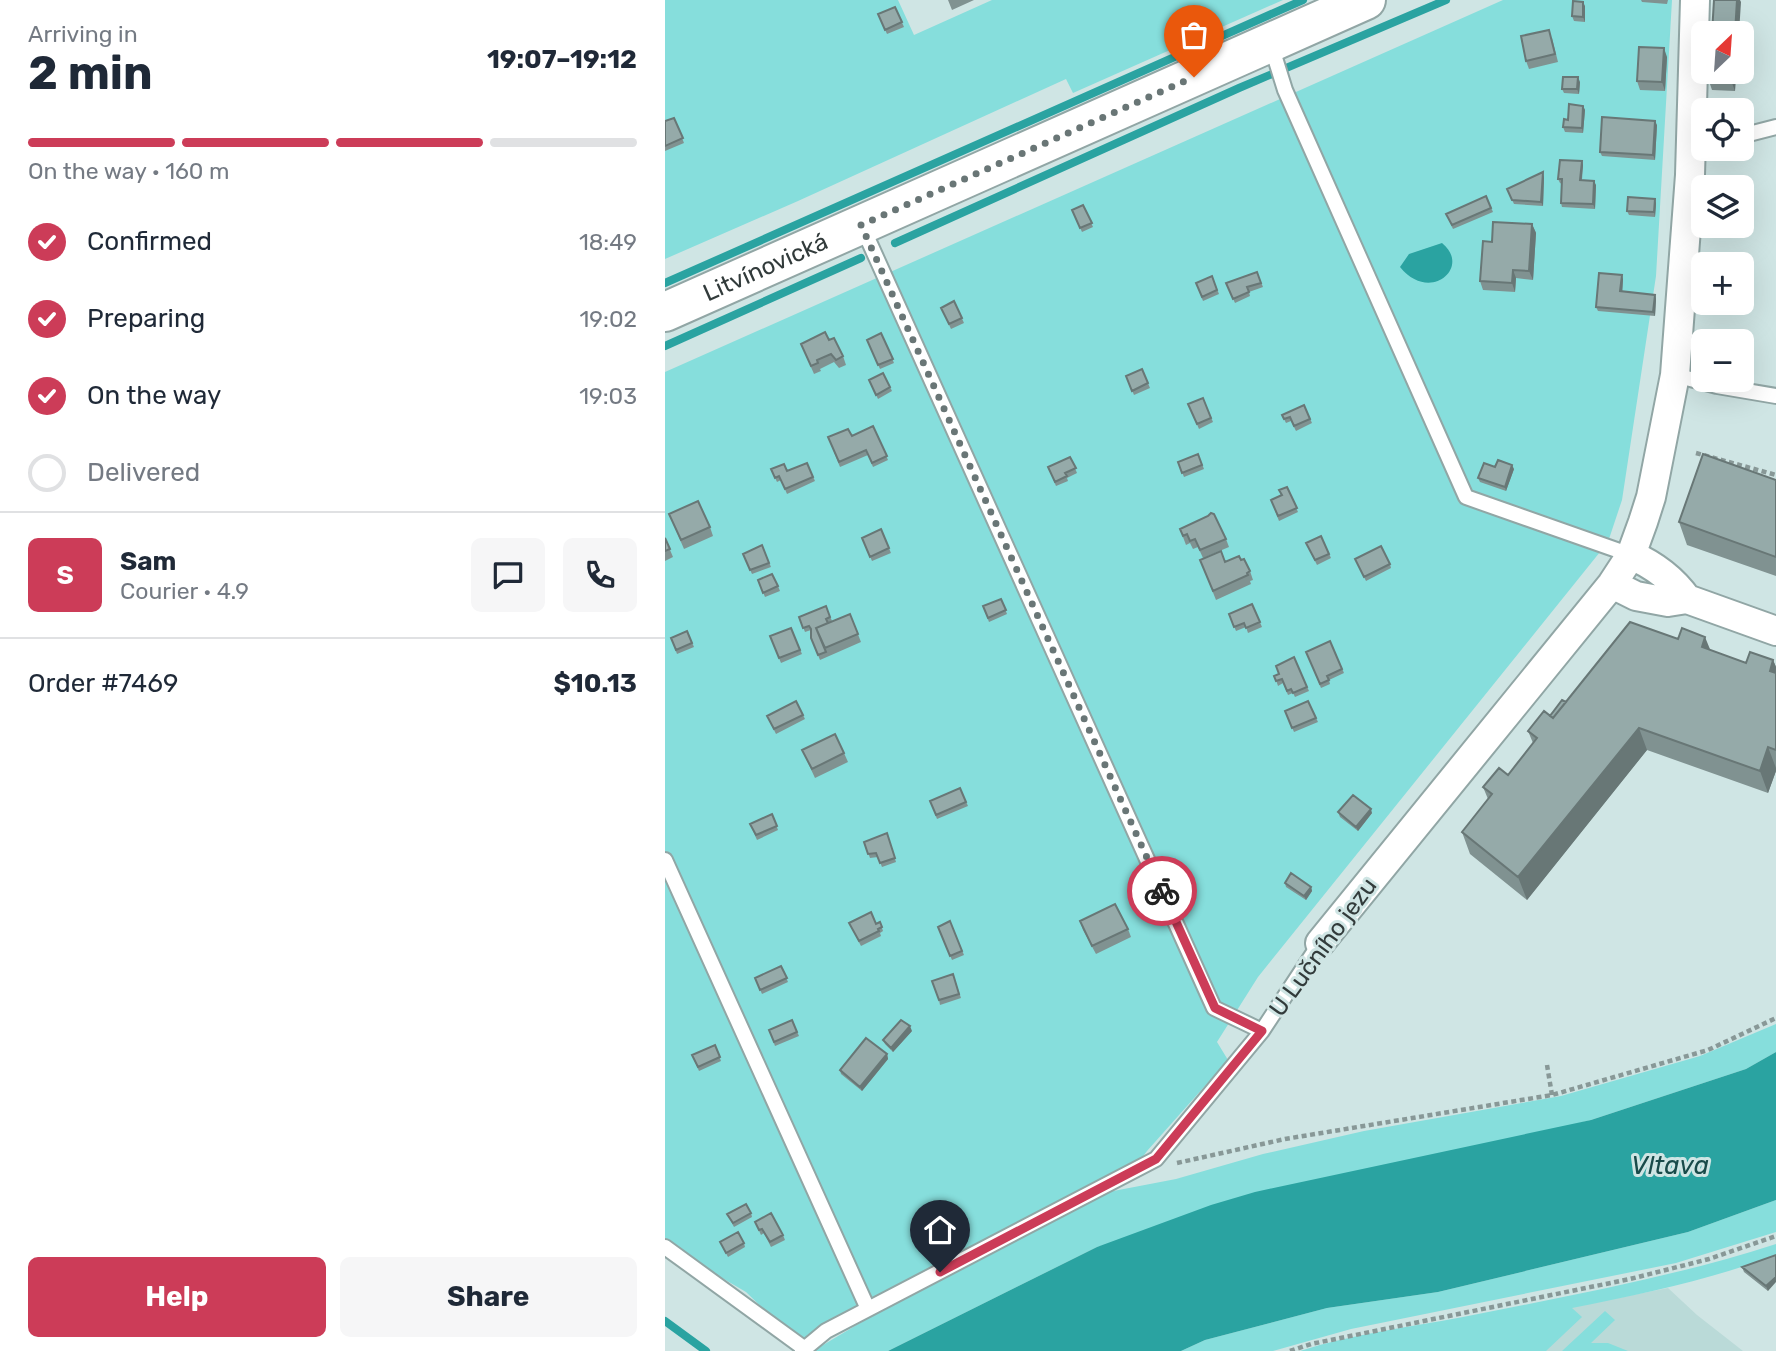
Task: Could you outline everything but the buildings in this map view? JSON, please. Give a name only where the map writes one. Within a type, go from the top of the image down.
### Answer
[{"type":"main road","name":"Litvínovická","points":[[665,312],[1366,0]]},
{"type":"street","name":"U Lučního jezu","points":[[1695,0],[1696,98]]},
{"type":"street","name":"U Lučního jezu","points":[[1320,943],[1612,584],[1631,555],[1651,497],[1675,375],[1695,161]]},
{"type":"street","points":[[1631,555],[1648,562],[1675,582],[1687,599]]},
{"type":"street","points":[[1612,584],[1636,596],[1668,602],[1687,599],[1776,631]]},
{"type":"lane","points":[[1270,43],[1285,90],[1467,497],[1631,555]]},
{"type":"lane","points":[[1754,133],[1776,127]]},
{"type":"lane","points":[[861,225],[1215,1008],[1262,1031]]},
{"type":"lane","points":[[1675,375],[1717,386],[1776,396]]},
{"type":"lane","points":[[665,860],[868,1309]]},
{"type":"lane","name":"U Lučního jezu","points":[[804,1350],[826,1331],[1156,1159],[1262,1031],[1320,943]]},
{"type":"lane","points":[[665,1247],[804,1350]]},
{"type":"path","points":[[1696,453],[1776,475]]},
{"type":"path","points":[[1761,482],[1765,472]]},
{"type":"path","points":[[1130,1174],[1285,1139],[1552,1092],[1708,1050],[1776,1018]]},
{"type":"path","points":[[1547,1065],[1552,1092]]},
{"type":"path","points":[[1290,1351],[1311,1344],[1630,1279],[1709,1259],[1776,1236]]},
{"type":"shaded area","points":[[665,0],[898,0],[914,35],[992,0],[1283,0],[1073,93],[1066,79],[665,259]]},
{"type":"shaded area","points":[[1503,0],[1672,0],[1656,276],[1622,500],[1608,542],[1258,977],[1217,1042],[1228,1060],[1147,1151],[1130,1174],[805,1349],[746,1292],[700,1265],[665,1238],[665,372]]},
{"type":"shaded area","points":[[1776,1024],[1776,1052],[1746,1069],[1591,1120],[1097,1247],[888,1351],[813,1351],[875,1314],[1103,1193],[1176,1179],[1263,1154],[1364,1131],[1561,1096],[1700,1056]]},
{"type":"shaded area","points":[[1776,1200],[1776,1232],[1676,1263],[1351,1329],[1273,1351],[1181,1351],[1205,1340],[1327,1308],[1438,1292],[1688,1232]]},
{"type":"shaded area","points":[[1776,1244],[1776,1255],[1726,1272],[1572,1308],[1582,1317],[1546,1351],[1300,1351],[1360,1335],[1621,1285]]},
{"type":"shaded area","points":[[1668,1288],[1743,1351],[1351,1351]]},
{"type":"shaded area","points":[[1605,1311],[1615,1320],[1591,1343],[1608,1343],[1628,1351],[1562,1351]]},
{"type":"water","points":[[1442,243],[1450,252],[1452,262],[1450,271],[1443,278],[1434,282],[1423,282],[1412,278],[1400,267],[1409,254]]},
{"type":"water","name":"Vltava","points":[[1776,1052],[1776,1200],[1688,1232],[1438,1292],[1327,1308],[1205,1340],[1181,1351],[888,1351],[1097,1247],[1211,1205],[1255,1192],[1591,1120],[1746,1069]]},
{"type":"waterway","points":[[665,283],[1303,0]]},
{"type":"waterway","points":[[895,243],[1239,88],[1446,0]]},
{"type":"waterway","points":[[665,346],[861,258]]},
{"type":"waterway","points":[[665,1321],[706,1351]]},
{"type":"way so far","points":[[1162,891],[861,225],[1194,77]]},
{"type":"route","points":[[940,1272],[1156,1159],[1262,1031],[1215,1008],[1162,891]]}]
